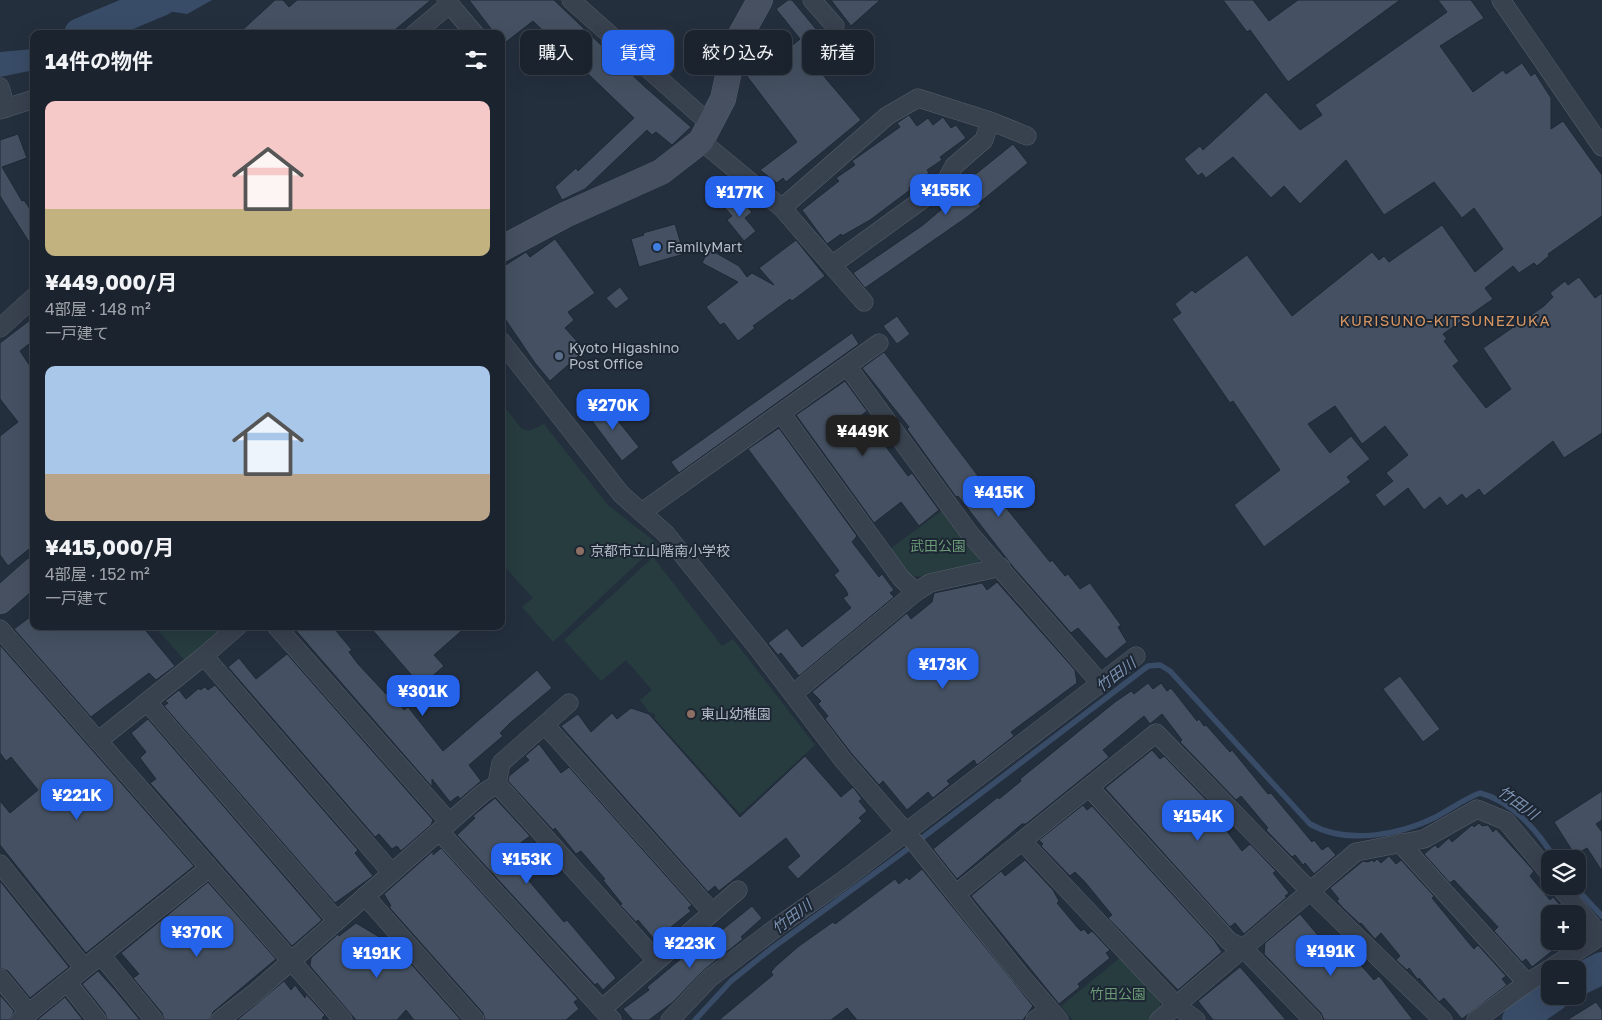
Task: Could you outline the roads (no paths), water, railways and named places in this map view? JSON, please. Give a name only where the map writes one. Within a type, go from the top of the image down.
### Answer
[{"type":"street","points":[[571,0],[782,208],[864,302]]},
{"type":"street","points":[[505,247],[565,215],[660,172],[706,132],[723,99],[731,62],[740,36],[760,0]]},
{"type":"street","points":[[812,0],[835,26]]},
{"type":"street","points":[[1501,0],[1602,147]]},
{"type":"street","points":[[418,30],[448,2],[472,30]]},
{"type":"street","points":[[0,87],[3,109],[30,100]]},
{"type":"street","points":[[782,208],[887,116],[918,98],[990,121],[1027,136]]},
{"type":"street","points":[[832,265],[945,183],[954,166],[984,140],[990,121]]},
{"type":"street","points":[[0,328],[30,301]]},
{"type":"street","points":[[642,512],[879,343]]},
{"type":"street","points":[[505,346],[621,494],[665,534],[793,694],[843,760],[908,835],[1054,1015],[1035,1020]]},
{"type":"street","points":[[847,366],[970,534],[1100,684]]},
{"type":"street","points":[[781,413],[898,573],[916,592]]},
{"type":"street","points":[[793,694],[916,592],[930,583],[1001,568]]},
{"type":"street","points":[[0,601],[30,575]]},
{"type":"street","points":[[0,629],[290,962],[343,1020]]},
{"type":"street","points":[[98,740],[204,656],[233,630]]},
{"type":"street","points":[[279,630],[444,827],[607,1015],[656,960],[738,890]]},
{"type":"street","points":[[204,656],[392,873]]},
{"type":"street","points":[[670,1020],[710,978],[780,924],[908,835],[1136,656]]},
{"type":"street","points":[[147,702],[337,921]]},
{"type":"street","points":[[220,1020],[255,993],[483,793],[497,784],[501,763],[546,726],[552,716],[569,703]]},
{"type":"street","points":[[546,726],[712,912]]},
{"type":"street","points":[[956,894],[1156,733],[1311,892],[1443,1020]]},
{"type":"street","points":[[497,784],[656,960]]},
{"type":"street","points":[[1090,788],[1229,941],[1244,949],[1314,1020]]},
{"type":"street","points":[[1159,1020],[1356,852],[1424,839],[1476,810],[1506,821],[1541,863]]},
{"type":"street","points":[[1022,841],[1176,1005],[1196,1020]]},
{"type":"street","points":[[1400,844],[1526,983]]},
{"type":"street","points":[[0,864],[84,968]]},
{"type":"street","points":[[0,978],[24,1017],[209,868]]},
{"type":"street","points":[[1476,1020],[1526,983],[1601,936],[1567,895]]},
{"type":"street","points":[[365,896],[475,1020]]},
{"type":"street","points":[[101,955],[154,1020]]},
{"type":"street","points":[[67,982],[97,1020]]},
{"type":"water","points":[[136,0],[212,0],[187,14],[161,10],[118,30],[95,30]]},
{"type":"water","points":[[30,49],[30,71],[0,77],[0,52]]},
{"type":"waterway","points":[[90,30],[161,0]]},
{"type":"waterway","name":"竹田川","points":[[695,1020],[731,981],[771,949],[909,848],[1148,666],[1160,665],[1170,671],[1310,824],[1340,834],[1357,836],[1390,833],[1436,817],[1480,793],[1492,797],[1514,810],[1533,828],[1549,850]]},
{"type":"waterway","name":"竹田川","points":[[1582,895],[1602,916]]},
{"type":"waterway","points":[[1586,976],[1602,968]]},
{"type":"waterway","points":[[1518,1020],[1541,1004]]},
{"type":"place","name":"FamilyMart","points":[[657,247]]},
{"type":"place","name":"Kyoto Higashino Post Office","points":[[559,356]]},
{"type":"place","name":"京都市立山階南小学校","points":[[580,551]]},
{"type":"place","name":"東山幼稚園","points":[[691,714]]},
{"type":"district","name":"KURISUNO-KITSUNEZUKA","points":[[1445,321]]},
{"type":"park label","name":"武田公園","points":[[938,546]]},
{"type":"park label","name":"竹田公園","points":[[1118,994]]}]
